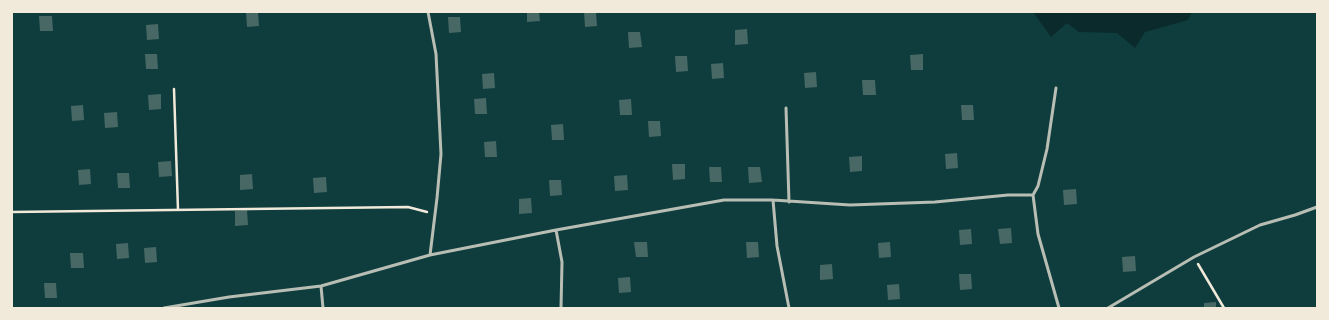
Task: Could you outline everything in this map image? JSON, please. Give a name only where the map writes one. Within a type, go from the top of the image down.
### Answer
[{"type":"lane","points":[[428,12],[436,54],[441,154],[430,255]]},
{"type":"lane","points":[[1056,88],[1047,149],[1038,186],[1033,195],[1038,234],[1059,308]]},
{"type":"lane","points":[[786,108],[788,202]]},
{"type":"lane","points":[[164,308],[229,297],[321,286],[430,255],[556,230],[724,200],[773,200],[850,205],[935,202],[1008,195],[1033,195]]},
{"type":"lane","points":[[773,200],[777,246],[789,308]]},
{"type":"lane","points":[[1108,308],[1194,257],[1260,225],[1317,207]]},
{"type":"lane","points":[[556,230],[562,262],[561,308]]},
{"type":"lane","points":[[321,286],[323,308]]},
{"type":"path","points":[[174,90],[178,210]]},
{"type":"path","points":[[12,212],[408,207],[435,215]]},
{"type":"path","points":[[1194,257],[1224,308]]},
{"type":"water","points":[[1033,12],[1192,12],[1188,20],[1145,32],[1135,48],[1117,33],[1079,32],[1067,23],[1051,37]]},
{"type":"building","points":[[246,12],[258,12],[259,26],[247,27]]},
{"type":"building","points":[[527,12],[539,12],[540,21],[527,22]]},
{"type":"building","points":[[584,12],[596,12],[597,26],[585,27]]},
{"type":"building","points":[[39,16],[52,16],[53,31],[40,31]]},
{"type":"building","points":[[448,17],[460,17],[461,32],[449,33]]},
{"type":"building","points":[[158,24],[159,39],[147,40],[146,25]]},
{"type":"building","points":[[747,29],[748,44],[735,45],[735,30]]},
{"type":"building","points":[[628,32],[640,32],[642,47],[629,48]]},
{"type":"building","points":[[145,54],[157,54],[158,69],[146,69]]},
{"type":"building","points":[[923,54],[923,70],[911,70],[910,55]]},
{"type":"building","points":[[675,56],[687,56],[688,71],[676,72]]},
{"type":"building","points":[[723,63],[724,78],[712,79],[711,64]]},
{"type":"building","points":[[816,72],[817,87],[805,88],[804,73]]},
{"type":"building","points":[[494,73],[495,88],[483,89],[482,74]]},
{"type":"building","points":[[862,80],[875,80],[876,95],[863,95]]},
{"type":"building","points":[[161,94],[161,109],[149,110],[148,95]]},
{"type":"building","points":[[486,98],[487,114],[475,114],[474,99]]},
{"type":"building","points":[[631,99],[632,115],[620,115],[619,100]]},
{"type":"building","points":[[83,105],[84,120],[72,121],[71,106]]},
{"type":"building","points":[[961,105],[973,105],[974,120],[962,120]]},
{"type":"building","points":[[117,112],[118,127],[105,128],[104,113]]},
{"type":"building","points":[[648,121],[660,121],[661,136],[649,137]]},
{"type":"building","points":[[563,124],[564,140],[552,140],[551,125]]},
{"type":"building","points":[[496,141],[497,157],[485,157],[484,142]]},
{"type":"building","points":[[957,153],[958,168],[946,169],[945,154]]},
{"type":"building","points":[[862,156],[862,171],[850,172],[849,157]]},
{"type":"building","points":[[171,161],[172,176],[159,177],[158,162]]},
{"type":"building","points":[[672,164],[685,164],[685,179],[673,180]]},
{"type":"building","points":[[709,167],[721,167],[722,182],[710,182]]},
{"type":"building","points":[[748,167],[760,167],[762,182],[749,183]]},
{"type":"building","points":[[90,169],[91,184],[79,185],[78,170]]},
{"type":"building","points":[[117,173],[129,173],[130,188],[118,188]]},
{"type":"building","points":[[252,174],[253,189],[240,190],[240,175]]},
{"type":"building","points":[[627,175],[628,190],[615,191],[614,176]]},
{"type":"building","points":[[326,177],[327,192],[314,193],[313,178]]},
{"type":"building","points":[[549,180],[561,180],[562,195],[550,196]]},
{"type":"building","points":[[1076,189],[1077,204],[1064,205],[1063,190]]},
{"type":"building","points":[[531,198],[532,213],[519,214],[519,199]]},
{"type":"building","points":[[247,210],[248,225],[235,226],[235,211]]},
{"type":"building","points":[[1011,228],[1012,243],[1000,244],[998,229]]},
{"type":"building","points":[[971,229],[972,244],[960,245],[959,230]]},
{"type":"building","points":[[634,242],[647,242],[648,257],[636,257]]},
{"type":"building","points":[[746,242],[758,242],[759,257],[747,258]]},
{"type":"building","points":[[890,242],[891,257],[879,258],[878,243]]},
{"type":"building","points":[[128,243],[129,258],[117,259],[116,244]]},
{"type":"building","points":[[156,247],[157,262],[145,263],[144,248]]},
{"type":"building","points":[[70,253],[83,253],[84,268],[71,268]]},
{"type":"building","points":[[1135,256],[1136,271],[1123,272],[1122,257]]},
{"type":"building","points":[[832,264],[833,279],[820,280],[820,265]]},
{"type":"building","points":[[959,274],[971,274],[972,289],[960,290]]},
{"type":"building","points":[[630,277],[631,292],[619,293],[618,278]]},
{"type":"building","points":[[44,283],[56,283],[57,298],[45,298]]},
{"type":"building","points":[[899,284],[900,299],[888,300],[887,285]]},
{"type":"building","points":[[1216,302],[1216,308],[1204,308],[1204,303]]}]
